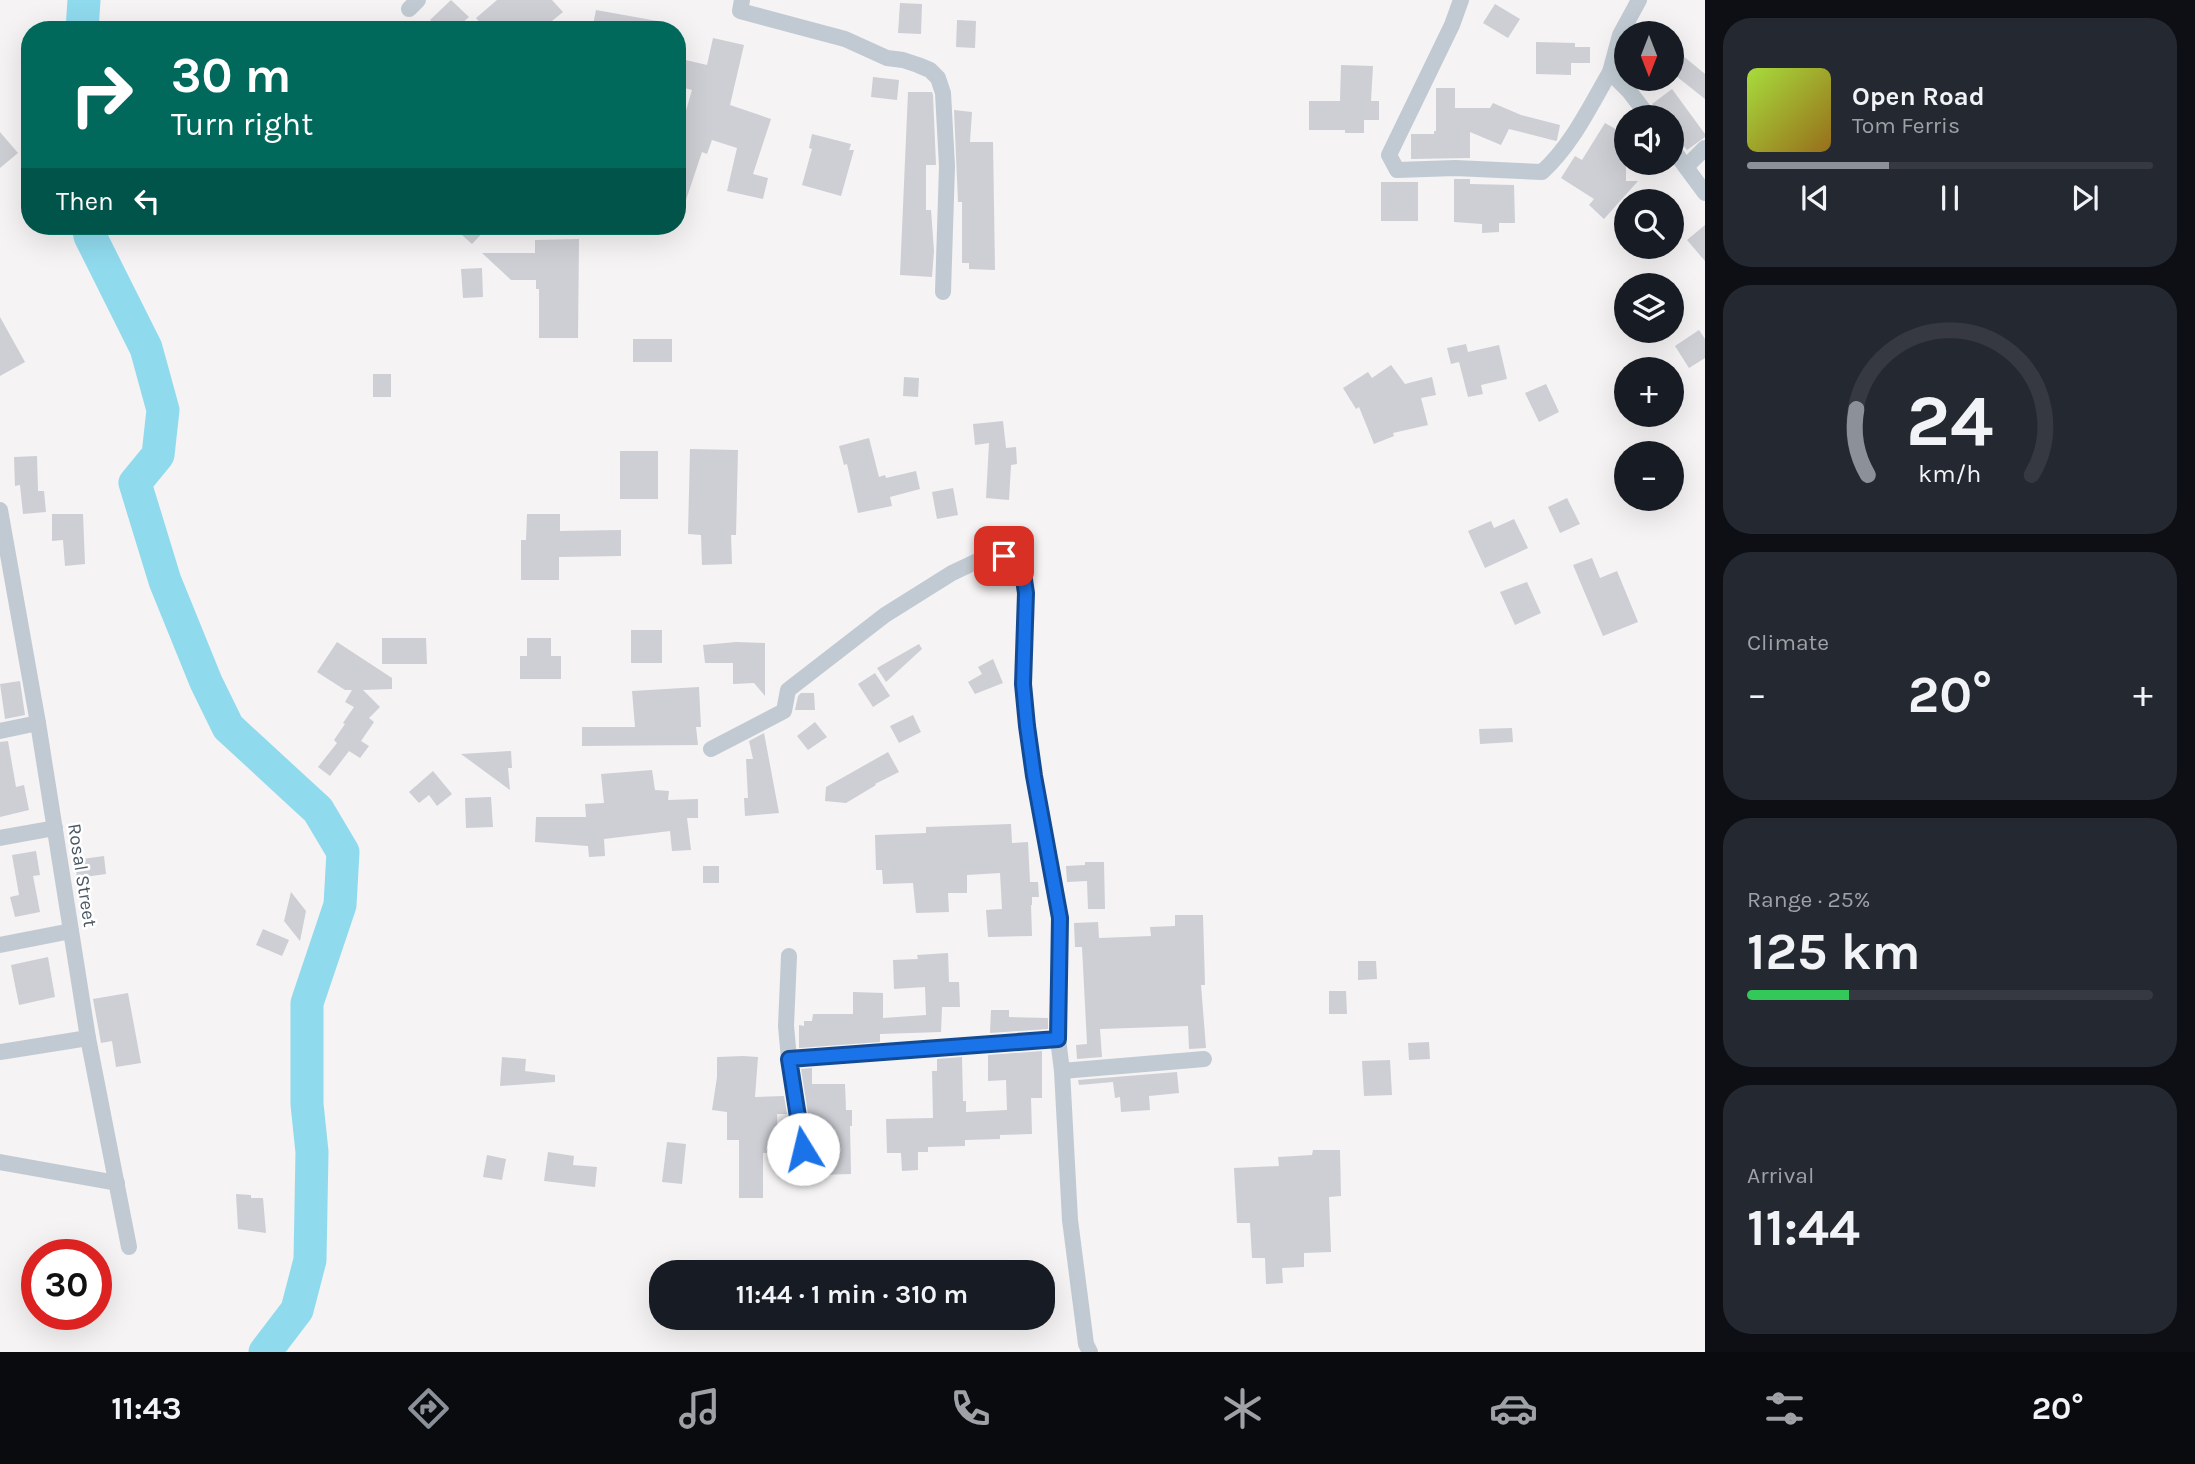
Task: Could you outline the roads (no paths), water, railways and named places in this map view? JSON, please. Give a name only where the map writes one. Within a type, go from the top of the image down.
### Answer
[{"type":"street","points":[[742,0],[740,11],[845,39],[887,58],[903,60],[930,70],[938,78],[943,93],[947,166],[943,292]]},
{"type":"street","points":[[1461,0],[1452,25],[1389,155],[1397,170],[1455,167],[1542,173],[1569,141],[1610,72],[1620,35],[1639,0]]},
{"type":"street","points":[[1610,72],[1640,105]]},
{"type":"street","points":[[1686,167],[1705,148]]},
{"type":"street","points":[[1684,164],[1705,193]]},
{"type":"street","name":"Rosal Street","points":[[0,510],[38,723],[88,1038],[128,1247]]},
{"type":"street","points":[[711,749],[784,711],[788,690],[884,615],[952,573],[986,557],[1004,556],[1013,559],[1023,573],[1026,593],[1023,684],[1036,788],[1060,918],[1058,1039],[1070,1220],[1086,1344],[1090,1352]]},
{"type":"street","points":[[0,730],[38,723]]},
{"type":"street","points":[[0,838],[55,828]]},
{"type":"street","points":[[0,945],[71,931]]},
{"type":"street","points":[[789,956],[786,1026],[803,1149]]},
{"type":"street","points":[[0,1052],[88,1038]]},
{"type":"street","points":[[789,1059],[1058,1039]]},
{"type":"street","points":[[1062,1072],[1204,1059]]},
{"type":"street","points":[[0,1163],[117,1183]]},
{"type":"waterway","points":[[83,21],[84,0]]},
{"type":"waterway","points":[[90,235],[146,348],[163,410],[158,455],[135,483],[165,581],[206,682],[228,727],[318,810],[343,852],[340,905],[307,1003],[307,1104],[312,1152],[310,1260],[297,1310],[265,1352]]}]
